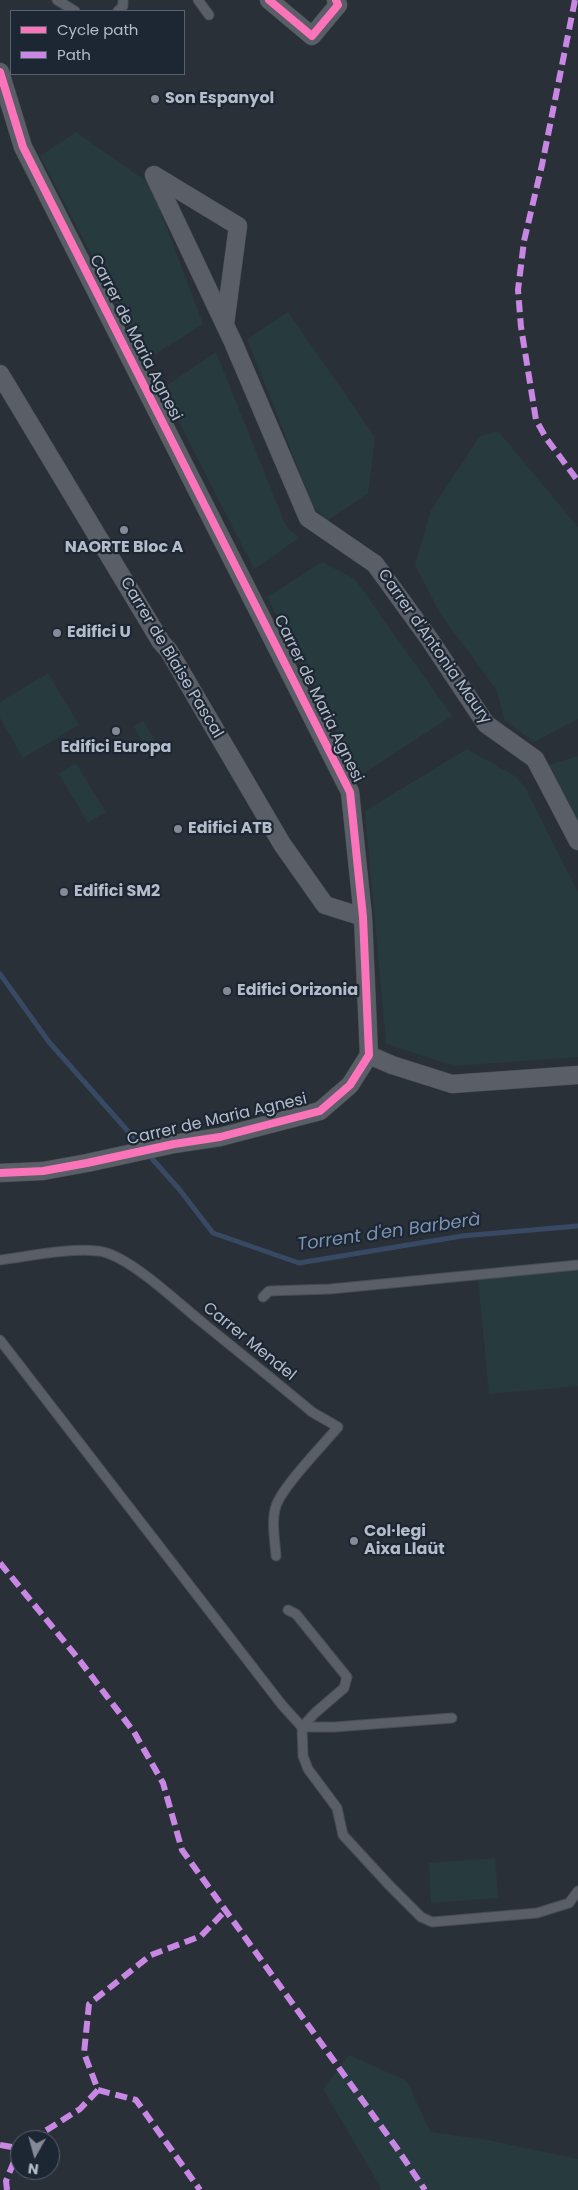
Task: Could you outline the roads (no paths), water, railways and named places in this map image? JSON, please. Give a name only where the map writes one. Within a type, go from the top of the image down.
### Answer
[{"type":"street","points":[[269,0],[312,36],[338,5],[336,0]]},
{"type":"street","name":"Carrer de Maria Agnesi","points":[[0,72],[23,147],[350,792],[363,917],[369,1055],[350,1085],[320,1111],[220,1137],[87,1163],[43,1171],[0,1173]]},
{"type":"street","name":"Carrer d'Antonia Maury","points":[[225,324],[238,226],[154,175],[225,324],[308,518],[375,564],[430,640],[486,724],[535,759],[578,840]]},
{"type":"street","name":"Carrer de Blaise Pascal","points":[[0,374],[161,642],[174,659],[282,844],[326,905],[363,917]]},
{"type":"street","points":[[369,1055],[392,1065],[452,1084],[578,1076]]},
{"type":"lane","points":[[57,0],[73,10]]},
{"type":"lane","points":[[198,0],[209,15]]},
{"type":"lane","name":"Carrer Mendel","points":[[0,1260],[99,1251],[114,1256],[127,1263],[158,1286],[312,1412],[338,1427],[286,1489],[276,1506],[274,1526],[276,1556]]},
{"type":"lane","points":[[263,1297],[269,1291],[330,1289],[578,1265]]},
{"type":"lane","points":[[0,1340],[282,1705],[302,1727],[303,1756],[308,1769],[338,1808],[343,1835],[421,1917],[432,1922],[537,1913],[569,1903],[578,1892]]},
{"type":"lane","points":[[288,1610],[296,1614],[347,1677],[344,1688],[302,1727]]},
{"type":"lane","points":[[302,1727],[334,1727],[452,1718]]},
{"type":"waterway","name":"Torrent d'en Barberà","points":[[0,974],[49,1042],[141,1146]]},
{"type":"waterway","name":"Torrent d'en Barberà","points":[[147,1153],[179,1189],[213,1233],[299,1263],[462,1236],[578,1226]]},
{"type":"place","name":"Son Espanyol","points":[[155,99]]},
{"type":"place","name":"NAORTE Bloc A","points":[[124,530]]},
{"type":"place","name":"Edifici U","points":[[57,633]]},
{"type":"place","name":"Edifici Europa","points":[[116,731]]},
{"type":"place","name":"Edifici ATB","points":[[178,829]]},
{"type":"place","name":"Edifici SM2","points":[[64,892]]},
{"type":"place","name":"Edifici Orizonia","points":[[227,991]]},
{"type":"place","name":"Col·legi Aixa Llaüt","points":[[354,1541]]}]
